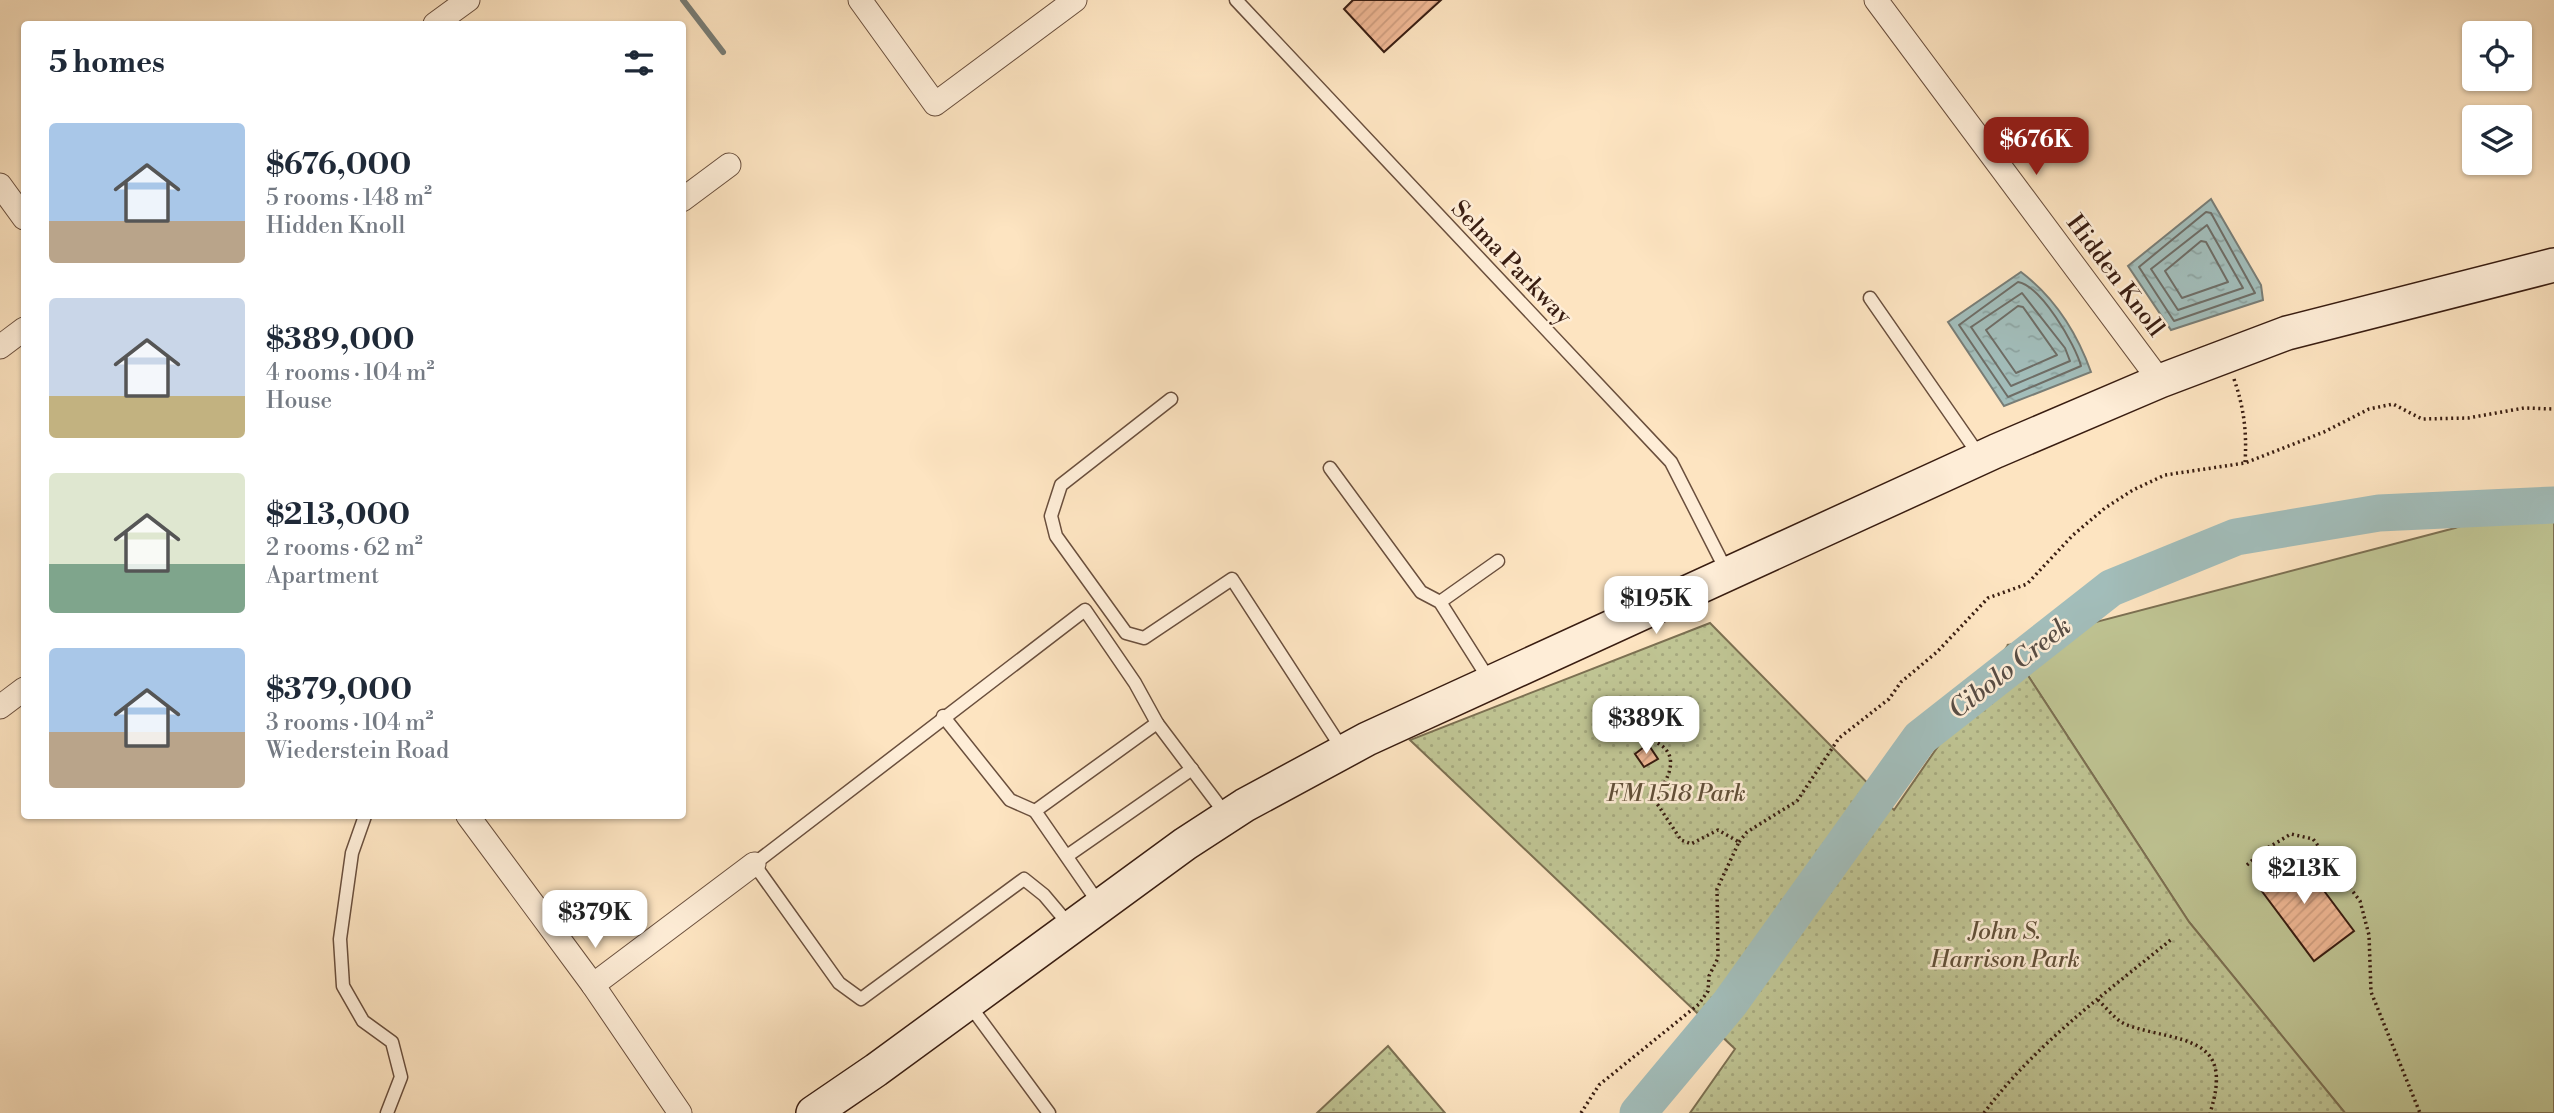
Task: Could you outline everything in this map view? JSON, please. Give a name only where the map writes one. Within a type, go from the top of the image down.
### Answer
[{"type":"main road","points":[[813,1113],[1227,816],[1343,751],[1490,681],[1981,458],[2160,381],[2287,333],[2554,265]]},
{"type":"street","points":[[439,21],[468,0]]},
{"type":"street","points":[[860,0],[935,104],[1075,0]]},
{"type":"street","name":"Hidden Knoll","points":[[1876,0],[2160,381]]},
{"type":"street","points":[[686,197],[729,165]]},
{"type":"street","points":[[0,185],[21,214]]},
{"type":"street","points":[[0,347],[21,331]]},
{"type":"street","points":[[0,707],[21,691]]},
{"type":"street","points":[[470,819],[593,985],[680,1113]]},
{"type":"street","points":[[593,985],[754,864]]},
{"type":"lane","name":"Selma Parkway","points":[[1236,0],[1671,463],[1728,574]]},
{"type":"lane","points":[[1870,298],[1981,458]]},
{"type":"lane","points":[[1171,400],[1061,485],[1051,516],[1056,536],[1126,633],[1144,638],[1231,579],[1343,751]]},
{"type":"lane","points":[[1330,468],[1421,592],[1440,602],[1490,681]]},
{"type":"lane","points":[[1440,602],[1499,561]]},
{"type":"lane","points":[[1071,928],[1044,895],[1024,879],[861,999],[839,983],[754,864],[943,716],[1085,610],[1135,683],[1157,723],[1227,816]]},
{"type":"lane","points":[[943,716],[1010,800],[1035,811],[1101,906]]},
{"type":"lane","points":[[1035,811],[1157,723]]},
{"type":"lane","points":[[1067,856],[1192,769]]},
{"type":"lane","points":[[364,819],[352,853],[340,939],[343,986],[363,1021],[392,1042],[401,1077],[387,1113]]},
{"type":"lane","points":[[968,1003],[1049,1113]]},
{"type":"path","points":[[2225,357],[2243,404],[2245,463]]},
{"type":"path","points":[[1581,1113],[1599,1085],[1691,1011],[1708,991],[1709,976],[1718,958],[1717,889],[1739,842],[1747,832],[1797,801],[1839,738],[1889,699],[1901,682],[1937,652],[1988,598],[2027,584],[2073,536],[2105,508],[2165,475],[2245,463],[2324,432],[2369,409],[2393,404],[2422,419],[2468,418],[2524,408],[2554,409]]},
{"type":"path","points":[[1603,709],[1615,735],[1648,737],[1665,750],[1672,764],[1654,799],[1681,840],[1691,844],[1717,830],[1739,842]]},
{"type":"path","points":[[2247,864],[2291,834],[2313,839],[2360,901],[2369,935],[2371,992],[2420,1113]]},
{"type":"path","points":[[1984,1113],[2014,1076],[2098,1000],[2173,938]]},
{"type":"path","points":[[2098,1000],[2124,1024],[2188,1039],[2206,1051],[2215,1070],[2217,1091],[2210,1113]]},
{"type":"green space","points":[[2554,490],[2554,1113],[2345,1113],[2189,922],[2008,645],[2455,528]]},
{"type":"green space","points":[[1710,623],[1894,810],[2008,645],[2189,922],[2345,1113],[1690,1113],[1735,1049],[1410,740]]},
{"type":"green space","points":[[1388,1046],[1445,1113],[1317,1113]]},
{"type":"water","points":[[2211,199],[2261,285],[2263,300],[2171,330],[2128,266]]},
{"type":"water","points":[[2021,272],[2054,304],[2079,343],[2091,372],[2004,406],[1948,322]]},
{"type":"building","points":[[1353,0],[1441,0],[1384,52],[1344,9]]},
{"type":"building","points":[[1648,744],[1658,759],[1644,767],[1635,754]]},
{"type":"building","points":[[2295,852],[2354,931],[2314,961],[2255,882]]},
{"type":"waterway","points":[[683,0],[723,52]]},
{"type":"waterway","name":"Cibolo Creek","points":[[1638,1113],[1730,1003],[1920,738],[2111,588],[2236,537],[2379,513],[2554,505]]},
{"type":"park label","name":"FM 1518 Park","points":[[1676,794]]},
{"type":"park label","name":"John S. Harrison Park","points":[[2005,946]]}]
